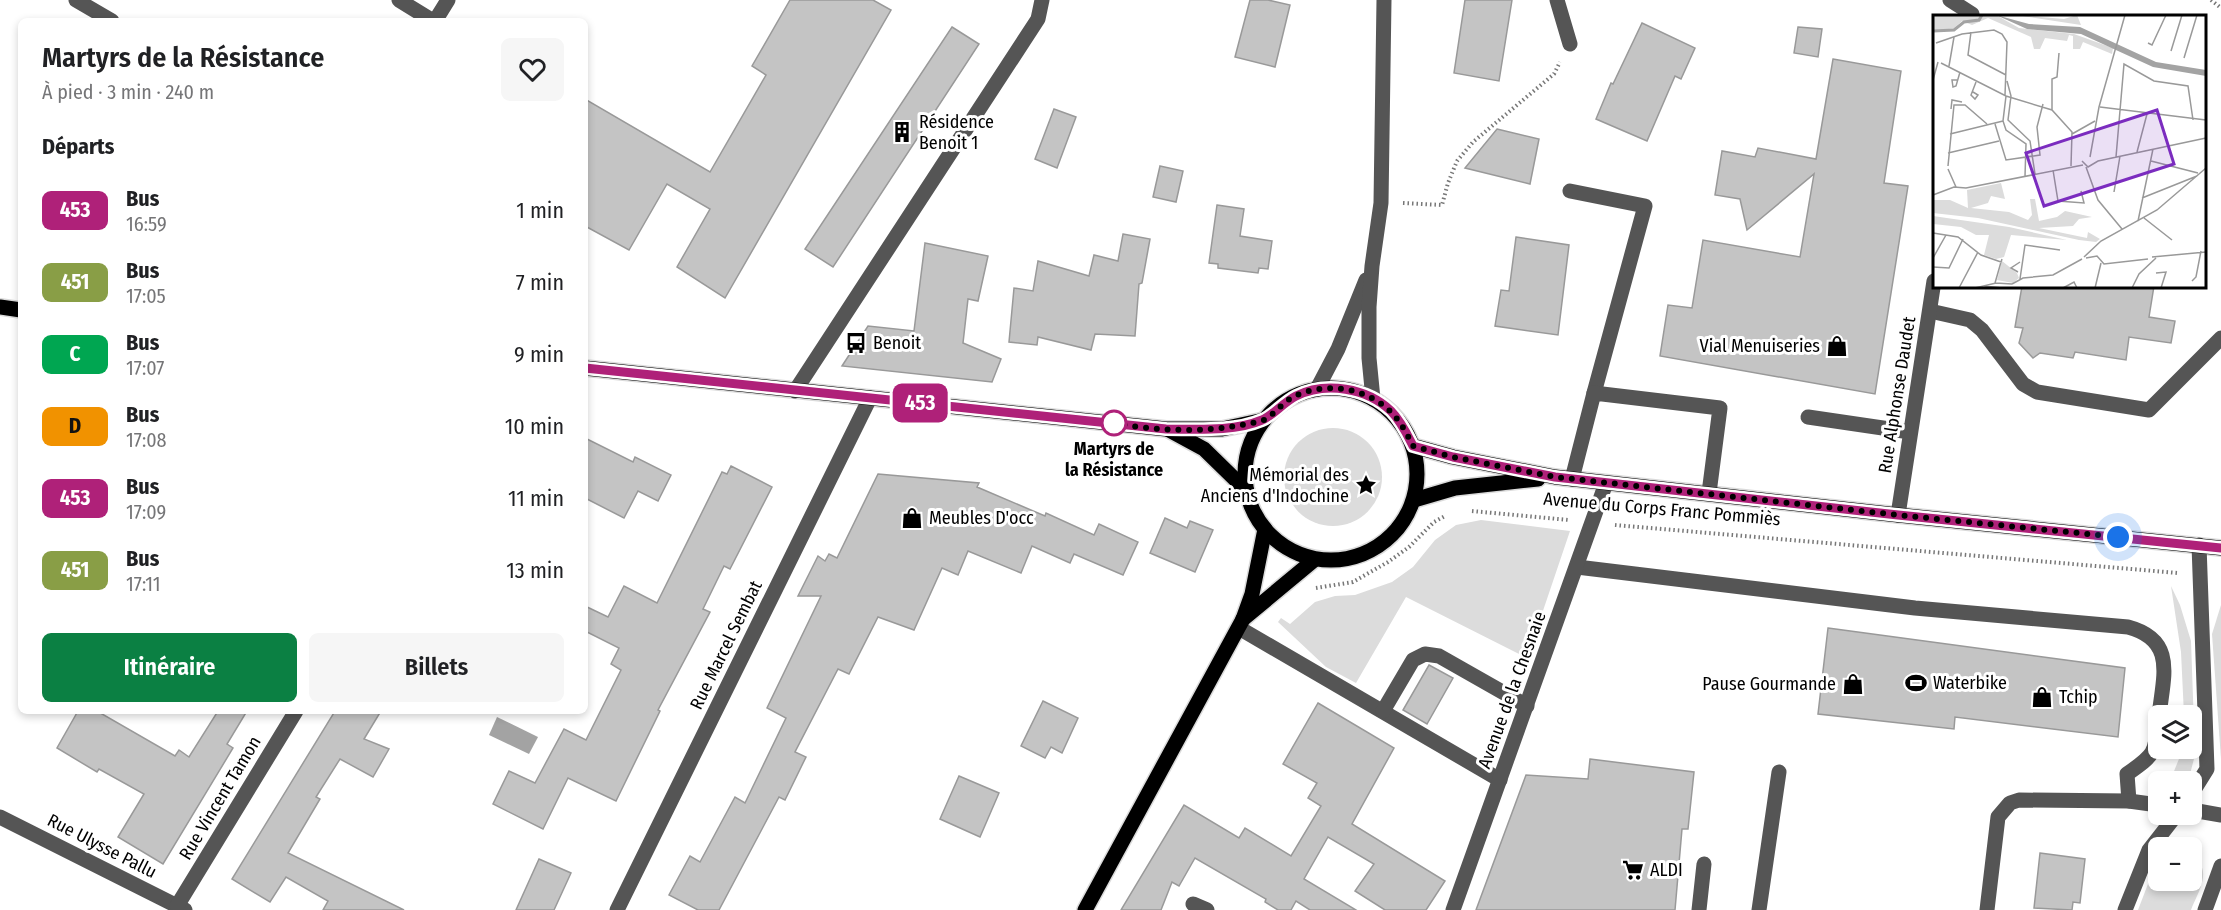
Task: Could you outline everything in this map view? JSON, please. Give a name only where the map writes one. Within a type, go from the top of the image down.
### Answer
[{"type":"main road","points":[[0,307],[18,310]]},
{"type":"main road","points":[[588,369],[1166,429],[1222,429],[1264,420]]},
{"type":"main road","points":[[1317,389],[1346,389],[1374,399],[1391,411],[1404,427],[1413,446],[1418,475],[1414,500],[1399,529],[1376,548],[1349,559],[1314,560],[1286,548],[1265,529],[1254,513],[1247,491],[1246,459],[1253,438],[1264,420],[1279,406],[1297,395],[1317,389]]},
{"type":"main road","points":[[1166,429],[1204,449],[1247,491]]},
{"type":"main road","name":"Avenue du Corps Franc Pommiès","points":[[1413,446],[1453,457],[1555,477],[2221,548]]},
{"type":"main road","name":"Avenue du Corps Franc Pommiès","points":[[1414,500],[1455,488],[1555,477]]},
{"type":"main road","points":[[1085,910],[1241,624],[1254,583],[1265,529]]},
{"type":"main road","points":[[1241,624],[1314,560]]},
{"type":"street","points":[[76,0],[107,18]]},
{"type":"street","points":[[399,0],[429,18]]},
{"type":"street","points":[[436,18],[448,0]]},
{"type":"street","points":[[795,391],[1038,20],[1042,0]]},
{"type":"street","points":[[1374,399],[1369,346],[1372,266],[1381,203],[1384,0]]},
{"type":"street","points":[[1557,0],[1570,44]]},
{"type":"street","points":[[1950,0],[1973,10]]},
{"type":"street","points":[[1570,191],[1645,206],[1593,393],[1572,479]]},
{"type":"street","points":[[1317,389],[1338,349],[1372,266]]},
{"type":"street","name":"Rue Alphonse Daudet","points":[[1898,515],[1934,288]]},
{"type":"street","points":[[1930,312],[1970,320],[1982,330],[2023,384],[2037,392],[2150,410],[2221,338]]},
{"type":"street","points":[[1593,393],[1720,408],[1709,494]]},
{"type":"street","name":"Rue Marcel Sembat","points":[[617,910],[870,398]]},
{"type":"street","points":[[1808,417],[1910,432]]},
{"type":"street","name":"Avenue de la Chesnaie","points":[[1453,910],[1606,483]]},
{"type":"street","points":[[2199,545],[2206,769],[2202,776]]},
{"type":"street","points":[[1577,567],[1915,608],[2128,627],[2150,636],[2162,651],[2164,661],[2160,705]]},
{"type":"street","points":[[1241,624],[1500,780]]},
{"type":"street","points":[[1383,711],[1413,660],[1425,654],[1438,656],[1527,706]]},
{"type":"street","name":"Rue Vincent Tamon","points":[[181,908],[294,714]]},
{"type":"street","points":[[2129,801],[2127,774],[2149,759]]},
{"type":"street","points":[[1759,910],[1779,772]]},
{"type":"street","points":[[1987,910],[1998,817],[2010,803],[2019,800],[2129,801],[2148,804]]},
{"type":"street","points":[[2202,812],[2221,815]]},
{"type":"street","name":"Rue Ulysse Pallu","points":[[0,817],[181,908]]},
{"type":"street","points":[[2125,910],[2149,850],[2168,825]]},
{"type":"street","points":[[1700,910],[1704,864]]},
{"type":"street","points":[[2205,910],[2221,866]]},
{"type":"path","points":[[2211,0],[2221,8]]},
{"type":"path","points":[[1381,203],[1442,205],[1457,161],[1473,142],[1554,74],[1570,44]]},
{"type":"path","name":"Avenue du Corps Franc Pommiès","points":[[1469,511],[2199,575]]},
{"type":"path","points":[[1310,589],[1353,582],[1388,562],[1434,522],[1450,514]]},
{"type":"shaded area","points":[[1333,428],[1352,432],[1368,442],[1378,458],[1382,477],[1378,496],[1368,512],[1352,522],[1333,526],[1314,522],[1298,512],[1288,496],[1284,477],[1288,458],[1298,442],[1314,432]]},
{"type":"shaded area","points":[[1481,520],[1570,531],[1527,658],[1406,597],[1356,683],[1326,667],[1278,622],[1281,618],[1290,624],[1315,602],[1335,596],[1355,595],[1392,582],[1413,567],[1435,540],[1456,525]]},
{"type":"shaded area","points":[[2171,586],[2180,605],[2191,641],[2193,705],[2184,705],[2181,652]]},
{"type":"shaded area","points":[[2221,605],[2221,759],[2212,634]]},
{"type":"shaded area","points":[[497,717],[538,737],[529,754],[489,735]]},
{"type":"shaded area","points":[[2179,759],[2194,759],[2191,771],[2174,771]]},
{"type":"shaded area","points":[[2148,884],[2148,891],[2199,891],[2191,910],[2138,910]]},
{"type":"building","points":[[790,0],[873,0],[891,10],[725,298],[677,267],[710,209],[667,184],[629,250],[588,228],[588,101],[710,172],[766,75],[752,66]]},
{"type":"building","points":[[1250,0],[1268,0],[1290,5],[1275,67],[1235,57]]},
{"type":"building","points":[[1465,0],[1512,0],[1499,81],[1454,73]]},
{"type":"building","points":[[1642,23],[1695,48],[1681,79],[1675,76],[1647,141],[1596,119],[1611,83],[1613,84]]},
{"type":"building","name":"Résidence Benoit 1","points":[[952,27],[979,44],[833,267],[805,249]]},
{"type":"building","points":[[1798,27],[1822,29],[1818,57],[1794,53]]},
{"type":"building","points":[[1833,59],[1901,71],[1884,183],[1908,186],[1875,394],[1660,356],[1668,305],[1692,308],[1703,240],[1800,257],[1814,174],[1747,230],[1740,199],[1715,195],[1722,151],[1755,157],[1758,148],[1816,159]]},
{"type":"building","points":[[1054,109],[1076,117],[1057,168],[1035,159]]},
{"type":"building","points":[[1497,129],[1539,139],[1530,184],[1465,168]]},
{"type":"building","points":[[1160,166],[1183,171],[1176,202],[1153,197]]},
{"type":"building","points":[[1217,205],[1244,209],[1240,236],[1272,241],[1268,269],[1259,268],[1258,273],[1218,268],[1218,264],[1209,263]]},
{"type":"building","points":[[1123,234],[1150,239],[1142,283],[1139,284],[1135,336],[1095,334],[1091,350],[1038,337],[1037,345],[1009,342],[1014,288],[1033,291],[1038,261],[1089,276],[1094,255],[1118,261]]},
{"type":"building","points":[[1516,237],[1569,245],[1558,335],[1495,326],[1501,290],[1509,291]]},
{"type":"building","points":[[925,243],[988,256],[978,301],[968,299],[963,343],[1001,359],[992,382],[842,366],[868,326],[914,331]]},
{"type":"building","points":[[2022,288],[2154,288],[2149,317],[2175,321],[2171,343],[2129,337],[2126,360],[2075,352],[2073,358],[2040,353],[2033,358],[2019,343],[2023,328],[2015,327]]},
{"type":"building","points":[[588,440],[633,462],[635,457],[671,475],[658,501],[638,491],[624,518],[588,500]]},
{"type":"building","points":[[731,466],[772,487],[730,569],[724,566],[703,609],[710,612],[658,710],[660,711],[616,801],[568,778],[543,829],[493,804],[509,771],[535,783],[564,729],[586,740],[621,670],[611,664],[619,648],[588,632],[588,607],[608,617],[624,586],[657,603],[722,472],[727,474]]},
{"type":"building","points":[[878,474],[979,483],[977,487],[1045,516],[1046,513],[1094,535],[1099,524],[1138,542],[1123,575],[1074,554],[1070,563],[1032,546],[1021,573],[968,551],[958,575],[942,568],[914,630],[878,617],[849,674],[838,669],[795,752],[806,757],[785,800],[779,797],[719,910],[698,910],[669,895],[690,856],[700,862],[735,797],[745,803],[786,718],[767,708],[821,596],[798,596],[818,556],[825,561],[829,554],[837,558]]},
{"type":"building","points":[[1165,518],[1187,528],[1190,521],[1213,530],[1195,572],[1150,553]]},
{"type":"building","points":[[1828,628],[2125,668],[2118,737],[1955,717],[1954,729],[1818,714]]},
{"type":"building","points":[[1429,665],[1453,678],[1427,724],[1403,710]]},
{"type":"building","points":[[1043,701],[1078,718],[1062,753],[1051,747],[1045,758],[1021,746]]},
{"type":"building","points":[[1318,703],[1394,748],[1352,824],[1445,881],[1426,910],[1385,910],[1355,891],[1374,864],[1328,837],[1304,879],[1356,910],[1310,910],[1296,901],[1291,910],[1278,910],[1265,902],[1266,899],[1195,858],[1179,886],[1172,882],[1161,910],[1121,910],[1184,805],[1239,838],[1245,828],[1291,856],[1321,806],[1308,798],[1317,783],[1283,764]]},
{"type":"building","points":[[76,714],[102,714],[175,756],[179,750],[189,757],[216,714],[245,714],[227,744],[233,748],[163,864],[118,837],[144,794],[99,769],[97,772],[57,748]]},
{"type":"building","points":[[333,714],[379,714],[364,739],[389,749],[373,777],[340,759],[316,797],[320,799],[288,853],[404,910],[323,910],[328,901],[286,877],[270,902],[232,879]]},
{"type":"building","points":[[1590,759],[1694,772],[1688,829],[1682,829],[1675,910],[1476,910],[1526,775],[1588,779]]},
{"type":"building","points":[[959,776],[999,793],[980,837],[940,819]]},
{"type":"building","points":[[2040,853],[2085,859],[2080,903],[2073,902],[2072,910],[2034,908]]},
{"type":"building","points":[[539,859],[571,873],[554,910],[516,910]]},
{"type":"bus line","name":"453","points":[[588,368],[1166,429],[1222,429],[1264,420],[1279,406],[1297,395],[1317,389],[1346,389],[1374,399],[1391,411],[1404,427],[1413,446],[1453,457],[1555,477],[2221,548]]},
{"type":"place","name":"Résidence Benoit 1","points":[[902,132]]},
{"type":"place","name":"Benoit","points":[[856,343]]},
{"type":"place","name":"Vial Menuiseries","points":[[1837,346]]},
{"type":"place","name":"Martyrs de la Résistance","points":[[1114,423]]},
{"type":"place","name":"Mémorial des Anciens d'Indochine","points":[[1366,485]]},
{"type":"place","name":"Meubles D'occ","points":[[912,518]]},
{"type":"place","name":"Waterbike","points":[[1916,683]]},
{"type":"place","name":"Pause Gourmande","points":[[1853,684]]},
{"type":"place","name":"Tchip","points":[[2042,697]]},
{"type":"place","name":"ALDI","points":[[1633,870]]},
{"type":"route","points":[[1114,423],[1166,429],[1222,429],[1264,420],[1279,406],[1297,395],[1317,389],[1346,389],[1374,399],[1391,411],[1404,427],[1413,446],[1453,457],[1555,477],[2118,537]]}]
